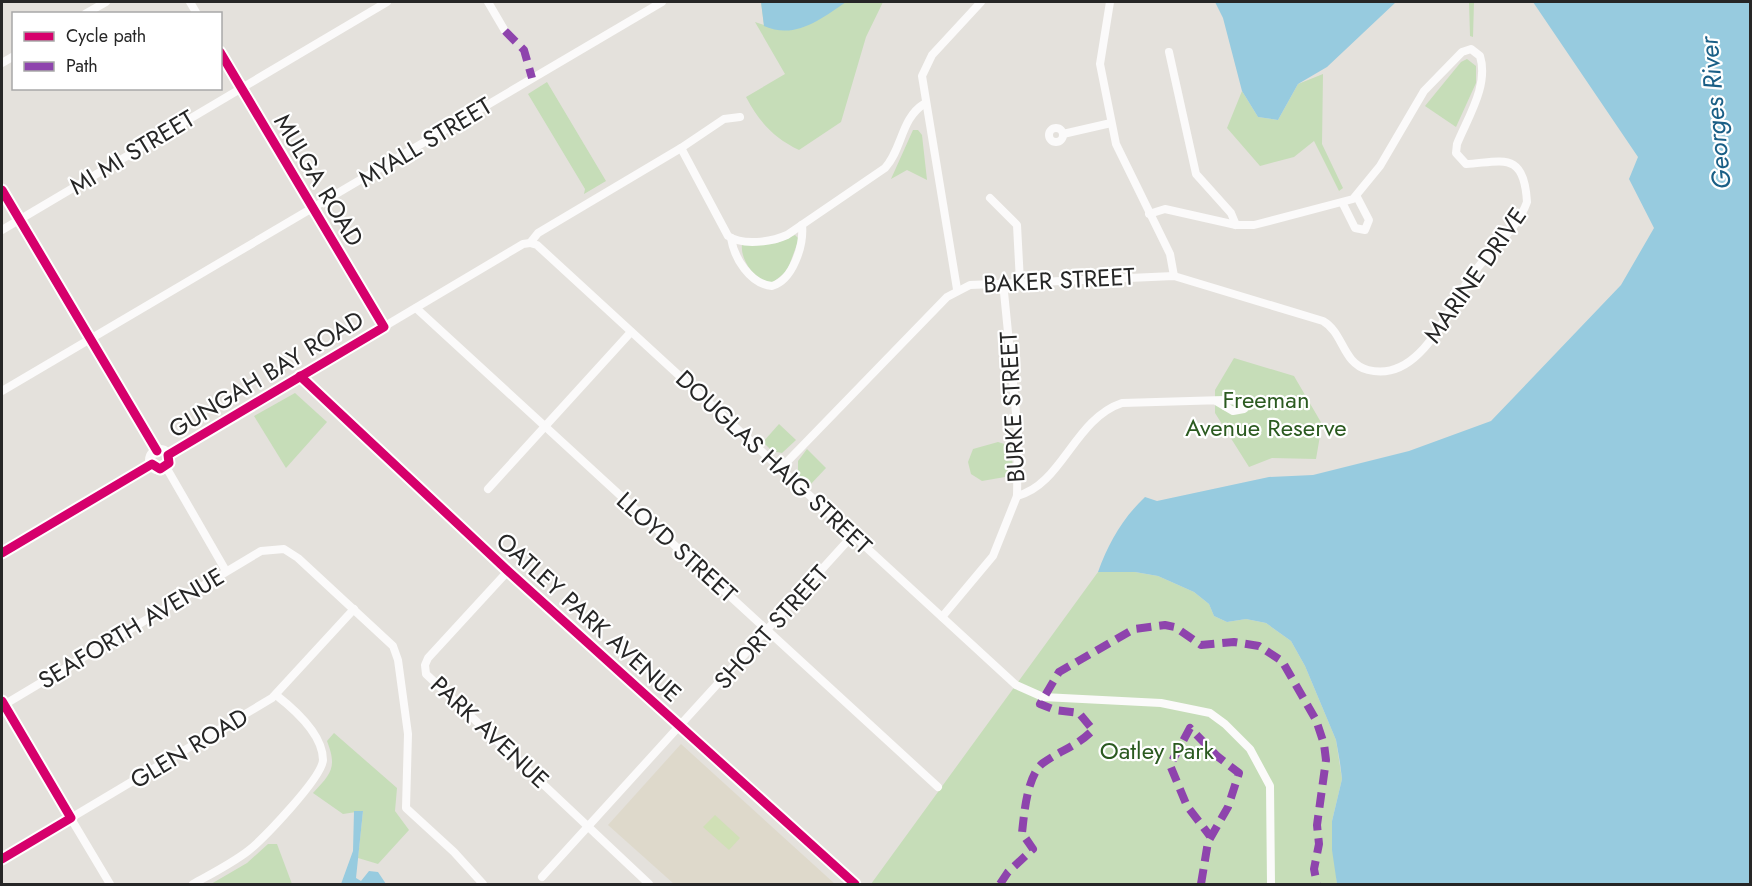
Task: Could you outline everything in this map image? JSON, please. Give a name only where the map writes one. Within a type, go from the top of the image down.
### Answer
[{"type":"street","points":[[89,12],[106,2]]},
{"type":"street","name":"MI MI STREET","points":[[2,230],[387,2]]},
{"type":"street","points":[[488,2],[505,31]]},
{"type":"street","name":"MYALL STREET","points":[[2,391],[662,2]]},
{"type":"street","points":[[957,289],[924,104],[922,76],[928,60],[981,2]]},
{"type":"street","points":[[1110,2],[1100,64],[1111,123],[1121,158],[1170,254],[1174,276]]},
{"type":"street","name":"MARINE DRIVE","points":[[1149,214],[1165,209],[1236,225],[1254,225],[1342,204],[1357,197],[1380,166],[1424,91],[1462,52],[1476,51],[1481,60],[1482,82],[1457,144],[1456,153],[1466,164],[1501,159],[1515,166],[1527,196],[1523,212],[1468,280],[1436,335],[1408,362],[1384,371],[1361,367],[1348,357],[1332,328]]},
{"type":"street","points":[[1169,52],[1196,174],[1231,213],[1236,225]]},
{"type":"street","name":"MULGA ROAD","points":[[222,55],[384,327]]},
{"type":"street","points":[[681,148],[724,232],[731,238],[770,241],[802,225],[885,168],[892,159],[911,117],[924,104]]},
{"type":"street","name":"GUNGAH BAY ROAD","points":[[168,455],[522,244],[530,243],[538,233],[681,148],[724,119],[740,117]]},
{"type":"street","points":[[1063,134],[1111,123]]},
{"type":"street","points":[[2,190],[157,450],[168,455],[169,463],[166,467],[160,469],[152,464],[151,456],[157,450]]},
{"type":"street","points":[[1342,204],[1355,228],[1365,230],[1369,220],[1357,197]]},
{"type":"street","points":[[990,198],[1017,225],[1020,282]]},
{"type":"street","points":[[731,238],[734,251],[752,278],[772,286],[788,275],[804,238],[802,225]]},
{"type":"street","name":"DOUGLAS HAIG STREET","points":[[530,243],[781,468],[1016,685],[1043,697],[1161,703],[1210,713],[1225,724],[1250,749],[1270,786],[1271,885]]},
{"type":"street","name":"BAKER STREET","points":[[781,468],[957,289],[970,285],[1174,276],[1323,321],[1332,328]]},
{"type":"street","name":"BURKE STREET","points":[[942,617],[993,556],[1017,496],[1019,442],[1003,282]]},
{"type":"street","name":"LLOYD STREET","points":[[416,308],[938,786]]},
{"type":"street","points":[[488,489],[631,332]]},
{"type":"street","name":"OATLEY PARK AVENUE","points":[[300,376],[508,571],[855,885]]},
{"type":"street","points":[[1017,496],[1027,493],[1040,484],[1089,423],[1110,407],[1122,404],[1216,400]]},
{"type":"street","name":"GUNGAH BAY ROAD","points":[[2,553],[152,464]]},
{"type":"street","points":[[166,467],[226,572]]},
{"type":"street","name":"SHORT STREET","points":[[542,878],[770,630],[853,535]]},
{"type":"street","name":"SEAFORTH AVENUE","points":[[2,704],[261,551],[275,548],[292,554],[354,609]]},
{"type":"street","name":"PARK AVENUE","points":[[508,571],[428,658],[425,670],[429,678],[590,826],[650,885]]},
{"type":"street","points":[[354,609],[390,643],[397,656],[408,739],[405,805],[408,811],[454,852],[483,885]]},
{"type":"street","name":"GLEN ROAD","points":[[2,859],[276,695],[354,609]]},
{"type":"street","points":[[193,885],[251,849],[274,827],[321,770],[322,757],[318,743],[295,712],[276,695]]},
{"type":"street","points":[[2,704],[110,885]]},
{"type":"shaded area","points":[[681,744],[835,884],[674,884],[608,825]]},
{"type":"green space","points":[[761,2],[883,2],[866,37],[841,122],[799,150],[768,128],[746,97],[785,74],[755,22],[764,25]]},
{"type":"green space","points":[[1469,2],[1474,2],[1473,37],[1470,36]]},
{"type":"green space","points":[[1467,59],[1476,66],[1476,83],[1456,127],[1425,106],[1461,62]]},
{"type":"green space","points":[[1323,74],[1322,144],[1343,188],[1339,191],[1314,141],[1294,157],[1260,166],[1227,128],[1242,91],[1258,117],[1278,120],[1298,84]]},
{"type":"green space","points":[[547,82],[606,181],[584,194],[585,189],[528,94]]},
{"type":"green space","points":[[913,130],[918,130],[922,135],[927,180],[907,170],[891,179]]},
{"type":"green space","points":[[795,235],[799,239],[787,271],[772,283],[760,279],[746,263],[742,245],[777,243]]},
{"type":"green space","name":"Freeman Avenue Reserve","points":[[1234,358],[1294,376],[1322,424],[1316,459],[1272,458],[1249,467],[1215,413],[1215,390]]},
{"type":"green space","points":[[295,393],[327,422],[286,468],[254,416]]},
{"type":"green space","points":[[779,424],[796,440],[782,453],[772,451],[763,442]]},
{"type":"green space","points":[[998,442],[1011,446],[1013,472],[1005,477],[982,481],[971,474],[968,462],[973,449]]},
{"type":"green space","points":[[807,449],[826,468],[810,485],[798,474],[798,461]]},
{"type":"green space","name":"Oatley Park","points":[[1098,572],[1135,572],[1158,576],[1194,592],[1209,604],[1214,616],[1227,622],[1246,619],[1266,623],[1291,641],[1305,666],[1336,740],[1342,779],[1332,821],[1337,884],[871,884]]},
{"type":"green space","points":[[334,733],[397,788],[395,811],[409,830],[378,864],[358,858],[363,811],[343,814],[313,793],[331,769],[332,757],[327,741]]},
{"type":"green space","points":[[715,815],[740,838],[729,850],[703,827]]},
{"type":"green space","points":[[268,844],[277,844],[292,884],[211,884],[247,863]]},
{"type":"water","points":[[761,2],[846,2],[807,26],[786,31],[764,26]]},
{"type":"water","points":[[1215,2],[1396,2],[1327,67],[1298,84],[1278,120],[1258,117],[1242,91],[1223,18]]},
{"type":"water","name":"Georges River","points":[[1533,2],[1750,2],[1750,884],[1337,884],[1332,850],[1332,821],[1342,779],[1336,740],[1305,666],[1291,641],[1266,623],[1246,619],[1227,622],[1214,616],[1209,604],[1194,592],[1158,576],[1135,572],[1098,572],[1117,532],[1145,497],[1157,501],[1269,477],[1313,475],[1409,451],[1491,421],[1621,285],[1654,228],[1629,179],[1638,157]]},
{"type":"water","points":[[354,811],[363,811],[356,878],[361,881],[369,871],[378,872],[386,884],[341,884],[353,851]]},
{"type":"marked path","points":[[505,31],[524,50],[532,78]]},
{"type":"marked path","points":[[1000,884],[1008,872],[1033,849],[1022,833],[1027,796],[1033,776],[1043,763],[1093,730],[1079,713],[1055,710],[1040,704],[1059,672],[1134,629],[1165,625],[1175,627],[1201,645],[1234,642],[1259,646],[1282,661],[1316,720],[1324,744],[1326,760],[1317,825],[1319,844],[1314,869],[1317,884]]},
{"type":"marked path","points":[[1201,884],[1208,842],[1228,807],[1239,773],[1217,756],[1190,728],[1170,765],[1187,806],[1210,836]]},
{"type":"cycle path","points":[[2,553],[152,464],[160,469],[169,463],[168,455],[384,327],[222,55]]},
{"type":"cycle path","points":[[2,190],[157,451]]},
{"type":"cycle path","points":[[300,376],[508,571],[855,884]]},
{"type":"cycle path","points":[[2,701],[71,818],[2,859]]}]
